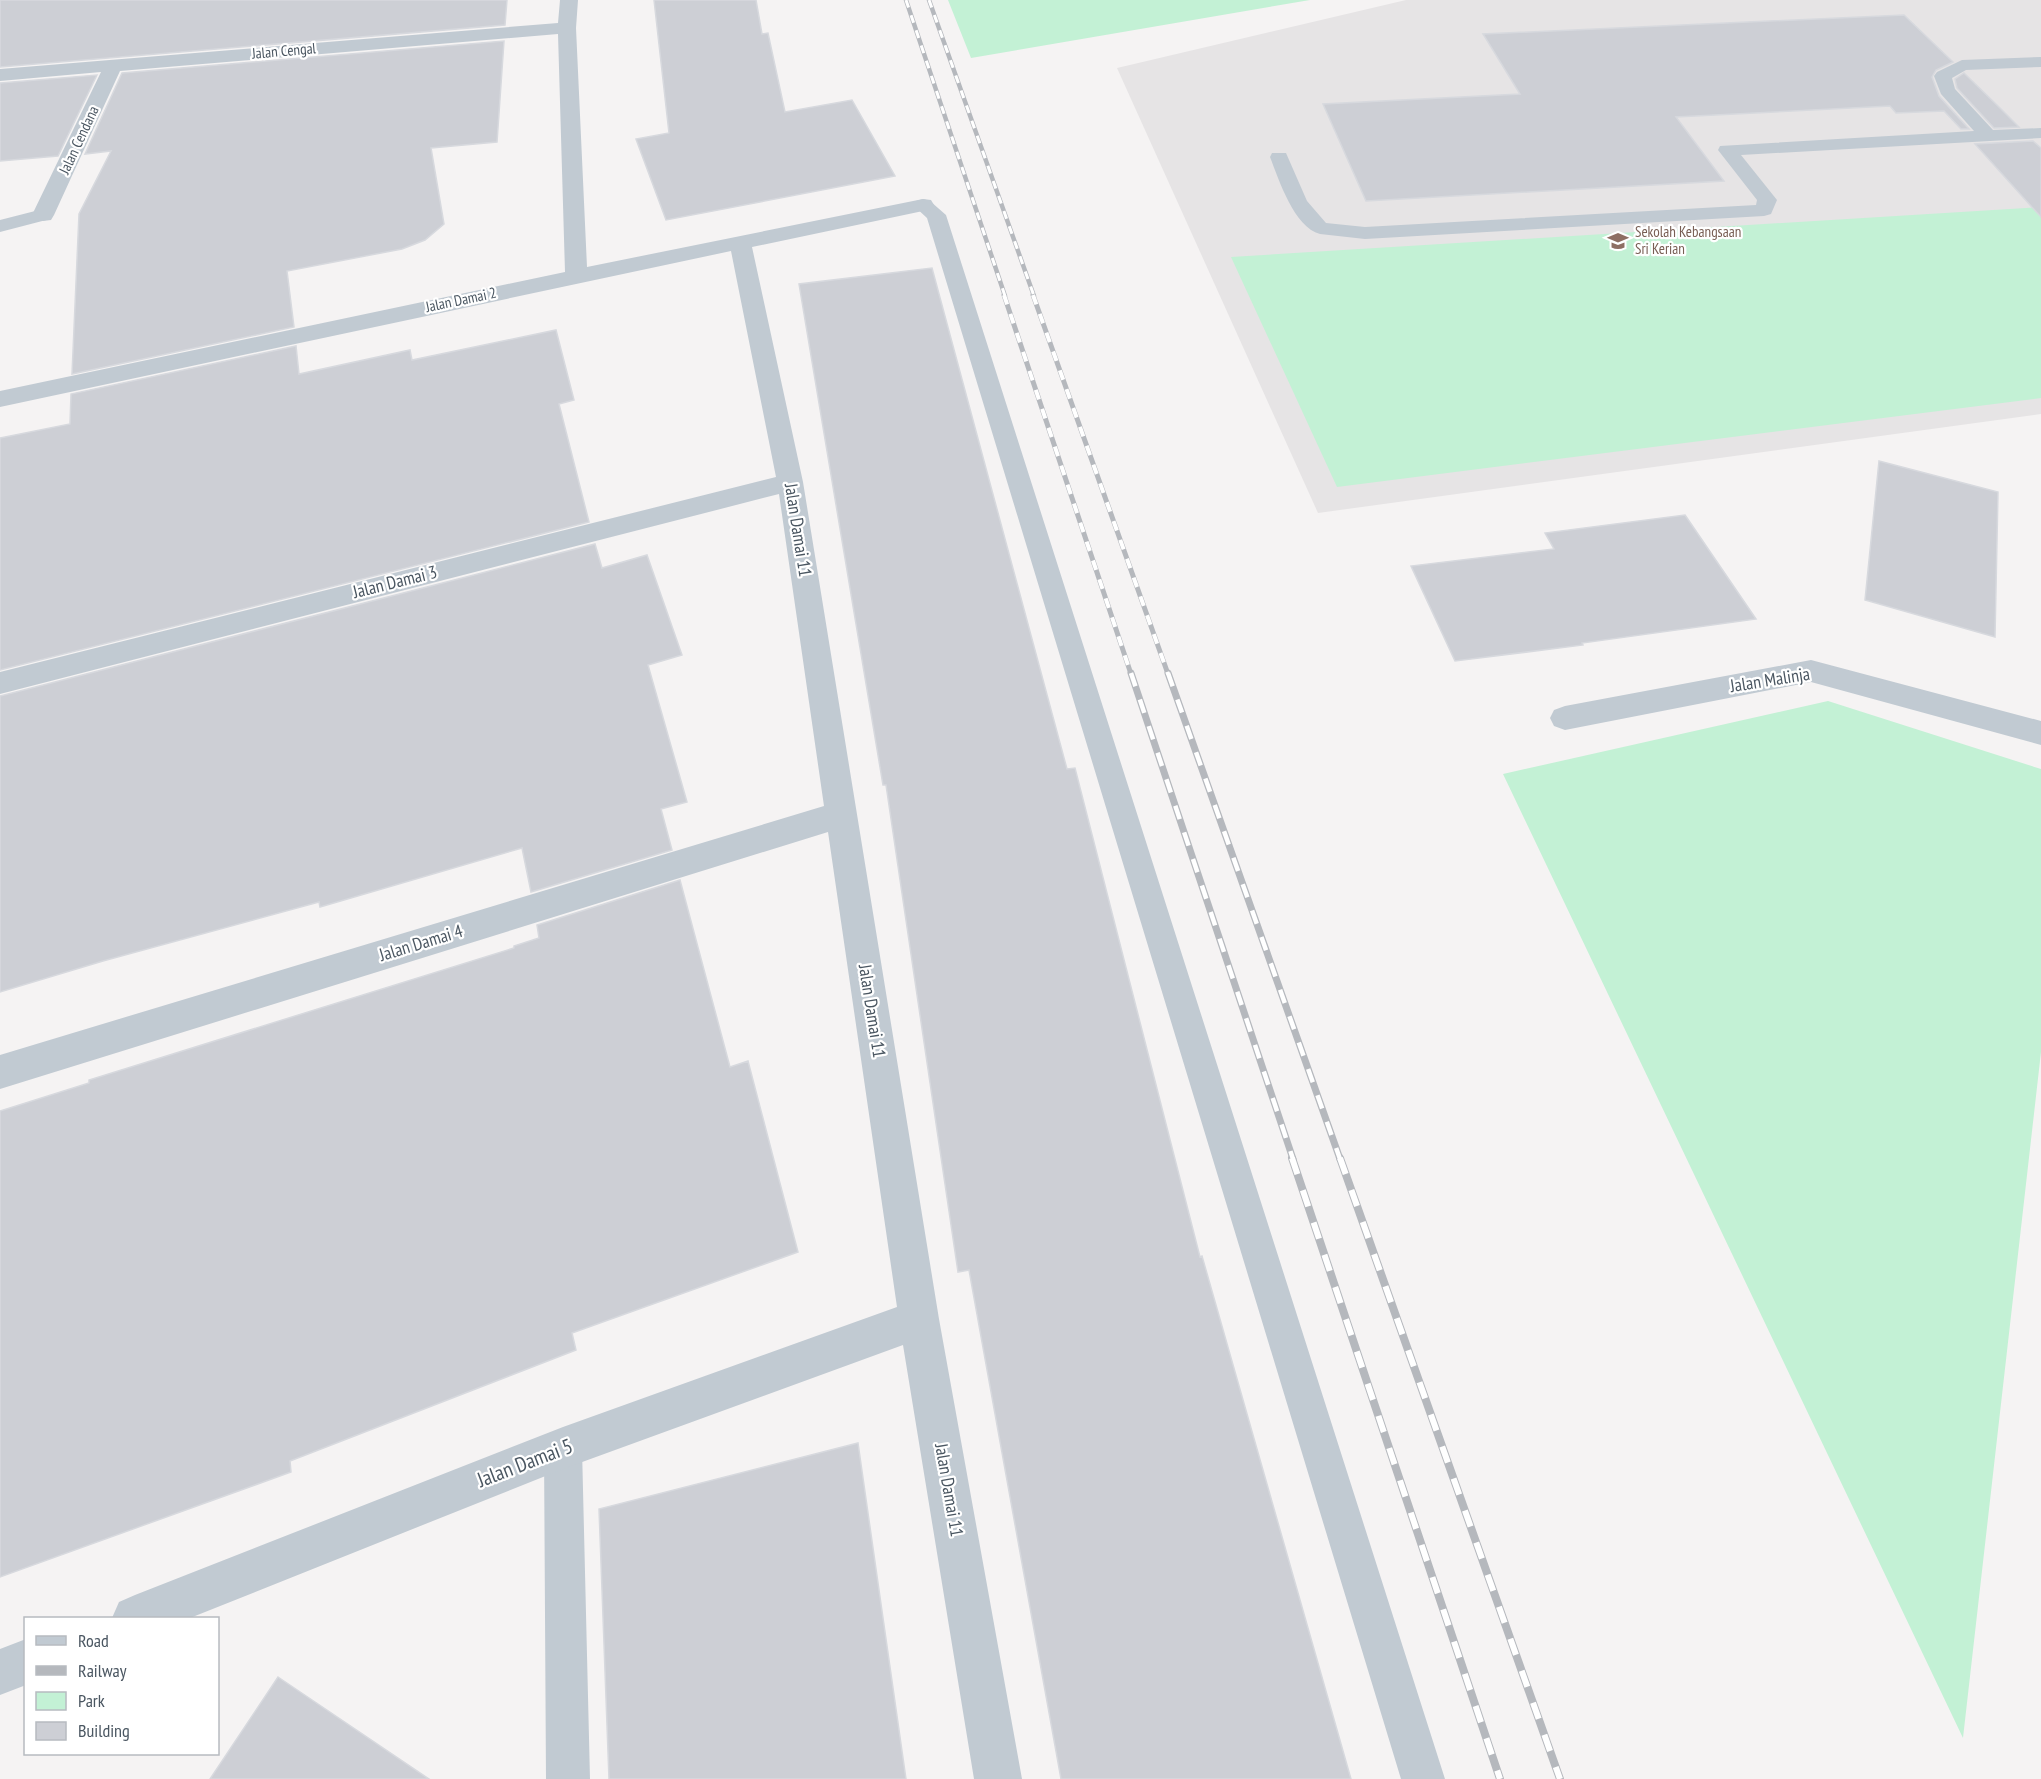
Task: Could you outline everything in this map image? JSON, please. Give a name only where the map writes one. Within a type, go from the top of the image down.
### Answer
[{"type":"street","points":[[569,0],[567,28],[576,276]]},
{"type":"street","name":"Jalan Cengal","points":[[0,75],[567,28]]},
{"type":"street","name":"Jalan Cendana","points":[[43,215],[114,64]]},
{"type":"street","name":"Jalan Damai 2","points":[[0,399],[576,276],[923,205]]},
{"type":"street","name":"Jalan Damai 11","points":[[740,243],[790,482],[919,1319],[998,1779]]},
{"type":"street","name":"Jalan Damai 3","points":[[0,683],[790,482]]},
{"type":"street","name":"Jalan Malinja","points":[[1565,718],[1811,671],[2041,733]]},
{"type":"street","name":"Jalan Damai 4","points":[[0,1072],[842,814]]},
{"type":"street","name":"Jalan Damai 5","points":[[138,1617],[563,1448],[919,1319]]},
{"type":"street","points":[[0,1672],[24,1663]]},
{"type":"lane","points":[[1988,136],[1947,90],[1942,76],[1962,65],[2041,62]]},
{"type":"lane","points":[[1279,157],[1298,203],[1320,228],[1365,233],[1764,210],[1767,200],[1727,150],[2041,133]]},
{"type":"lane","points":[[923,205],[936,216],[1423,1779]]},
{"type":"lane","points":[[0,226],[43,215]]},
{"type":"lane","points":[[563,1448],[568,1779]]},
{"type":"shaded area","name":"Sekolah Kebangsaan Sri Kerian","points":[[1406,0],[2041,0],[2041,414],[1318,513],[1117,68]]},
{"type":"green space","points":[[948,0],[1310,0],[971,58]]},
{"type":"green space","points":[[2041,207],[2041,398],[1337,487],[1231,257]]},
{"type":"green space","points":[[1828,701],[2041,769],[2041,1052],[1963,1738],[1503,774]]},
{"type":"building","points":[[0,0],[507,0],[505,25],[0,67]]},
{"type":"building","points":[[654,0],[756,0],[762,34],[768,33],[785,112],[852,100],[895,176],[666,220],[636,139],[669,133]]},
{"type":"building","points":[[1904,15],[1953,62],[1936,70],[1932,77],[1939,96],[1969,129],[1961,129],[1944,111],[1896,113],[1890,106],[1676,117],[1724,181],[1366,201],[1323,104],[1520,94],[1483,34]]},
{"type":"building","points":[[504,41],[497,142],[431,148],[444,224],[425,240],[402,249],[287,271],[294,327],[72,374],[79,214],[111,151],[85,154],[122,73]]},
{"type":"building","points":[[1964,73],[2019,127],[1994,128],[1957,88],[1955,79]]},
{"type":"building","points":[[97,75],[58,156],[0,161],[0,83]]},
{"type":"building","points":[[2033,141],[2041,148],[2041,217],[1975,144]]},
{"type":"building","points":[[932,268],[1067,769],[1075,768],[1200,1257],[1202,1256],[1351,1779],[1061,1779],[969,1270],[958,1272],[886,785],[883,785],[799,284]]},
{"type":"building","points":[[556,330],[574,400],[559,404],[589,522],[0,670],[0,438],[70,424],[71,394],[296,346],[299,374],[410,350],[412,360]]},
{"type":"building","points":[[1879,461],[1998,492],[1995,637],[1865,600]]},
{"type":"building","points":[[1685,515],[1756,619],[1582,643],[1583,645],[1455,661],[1411,566],[1554,549],[1545,533]]},
{"type":"building","points":[[595,544],[602,568],[647,555],[682,655],[648,665],[687,802],[661,809],[672,850],[531,892],[522,848],[320,907],[319,902],[103,961],[0,992],[0,696]]},
{"type":"building","points":[[680,880],[730,1067],[748,1061],[798,1252],[572,1333],[576,1350],[290,1461],[291,1472],[0,1577],[0,1111],[89,1083],[89,1080],[514,948],[514,946],[539,938],[537,925]]},
{"type":"building","points":[[858,1443],[906,1779],[609,1779],[599,1509]]},
{"type":"building","points":[[278,1677],[429,1779],[210,1779]]},
{"type":"railway","points":[[906,0],[1005,296]]},
{"type":"railway","points":[[929,0],[1034,296]]},
{"type":"railway","points":[[1004,295],[1131,674]]},
{"type":"railway","points":[[1033,295],[1168,674]]},
{"type":"railway","points":[[1131,673],[1293,1159]]},
{"type":"railway","points":[[1168,673],[1340,1159]]},
{"type":"railway","points":[[1292,1158],[1500,1779]]},
{"type":"railway","points":[[1340,1158],[1560,1779]]},
{"type":"place","name":"Sekolah Kebangsaan Sri Kerian","points":[[1618,241]]}]
